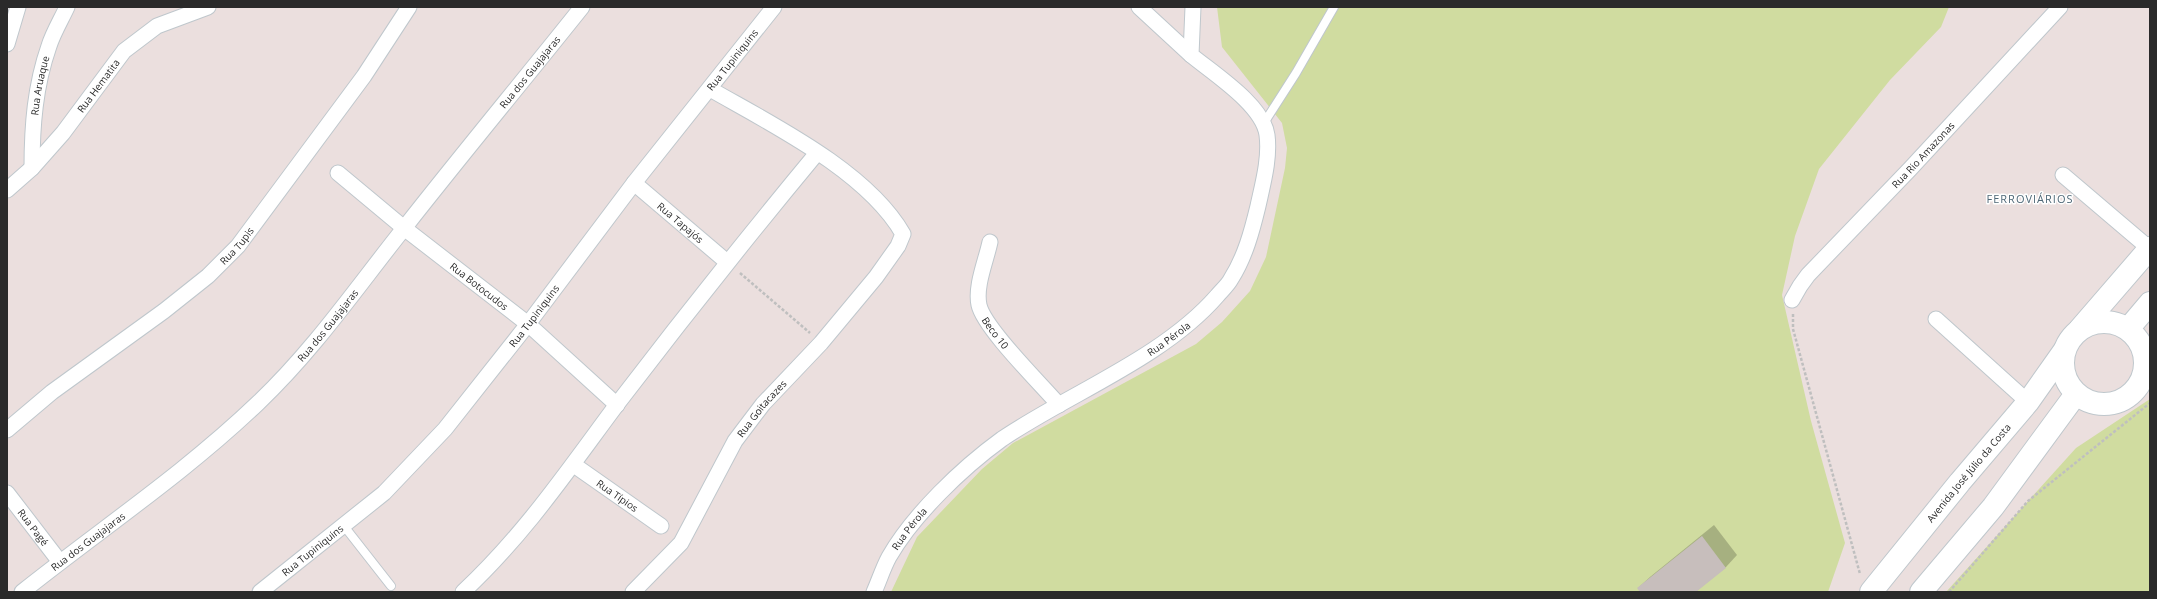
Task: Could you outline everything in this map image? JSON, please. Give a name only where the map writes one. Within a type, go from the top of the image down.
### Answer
[{"type":"main road","points":[[2076,332],[2088,325],[2102,322],[2115,323],[2128,329],[2139,342],[2147,358],[2143,375],[2136,389],[2123,400],[2107,404],[2091,402],[2076,394],[2069,385],[2064,374],[2064,351],[2076,332],[2150,248]]},
{"type":"main road","points":[[2128,329],[2150,303]]},
{"type":"main road","name":"Avenida José Júlio da Costa","points":[[1866,584],[1960,482],[2028,402],[2064,351]]},
{"type":"main road","points":[[1921,592],[1993,507],[2076,394]]},
{"type":"street","points":[[7,44],[18,7]]},
{"type":"street","name":"Rua Aruaque","points":[[32,168],[32,129],[36,93],[49,45],[67,7]]},
{"type":"street","name":"Rua Hematita","points":[[7,190],[32,168],[63,132],[124,51],[157,26],[208,7]]},
{"type":"street","name":"Rua Tupis","points":[[7,430],[52,392],[164,311],[208,276],[238,246],[355,88],[409,7]]},
{"type":"street","name":"Rua Tupiniquins","points":[[260,592],[384,493],[444,429],[528,324],[634,183],[774,7]]},
{"type":"street","name":"Rua Pérola","points":[[874,592],[888,558],[916,517],[962,473],[1002,440],[1160,345],[1202,314],[1231,280],[1251,235],[1263,184],[1268,152],[1267,134],[1264,123],[1244,99],[1191,55],[1139,7]]},
{"type":"street","points":[[1191,55],[1193,7]]},
{"type":"street","name":"Rua Rio Amazonas","points":[[1792,300],[1808,275],[1910,170],[2057,8]]},
{"type":"street","name":"Rua dos Guajajaras","points":[[22,592],[201,454],[259,403],[323,333],[404,228],[579,10]]},
{"type":"street","points":[[464,592],[492,566],[574,466],[617,405],[727,262],[817,153],[710,89]]},
{"type":"street","name":"Rua Goitacazes","points":[[633,592],[681,543],[735,441],[763,404],[821,343],[890,260],[898,246],[903,234],[887,210],[852,178],[817,153]]},
{"type":"street","name":"Rua Botocudos","points":[[338,172],[404,228],[528,324],[617,405]]},
{"type":"street","points":[[2063,175],[2150,248]]},
{"type":"street","name":"Rua Tapajós","points":[[634,183],[727,262]]},
{"type":"street","name":"Beco 10","points":[[990,242],[979,288],[979,305],[984,318],[994,332],[1059,405]]},
{"type":"street","points":[[1936,319],[2028,402]]},
{"type":"street","name":"Rua Típios","points":[[574,466],[661,526]]},
{"type":"street","name":"Rua Pagé","points":[[7,493],[60,562]]},
{"type":"lane","points":[[1264,123],[1296,73],[1334,7]]},
{"type":"lane","points":[[344,526],[391,586]]},
{"type":"path","points":[[727,262],[821,343]]},
{"type":"path","points":[[1792,300],[1793,329],[1866,584]]},
{"type":"path","points":[[1949,592],[2028,501],[2150,403]]},
{"type":"green space","points":[[1217,7],[1949,7],[1941,27],[1890,80],[1819,169],[1795,236],[1782,295],[1811,421],[1845,543],[1828,592],[891,592],[917,537],[982,469],[1013,443],[1196,344],[1222,322],[1250,291],[1266,257],[1285,168],[1287,148],[1282,123],[1222,47]]},
{"type":"green space","points":[[2150,399],[2150,592],[1946,592],[2076,448]]},
{"type":"building","points":[[1702,536],[1726,568],[1696,592],[1640,592],[1637,588]]},
{"type":"district","name":"FERROVIÁRIOS","points":[[2030,199]]}]
